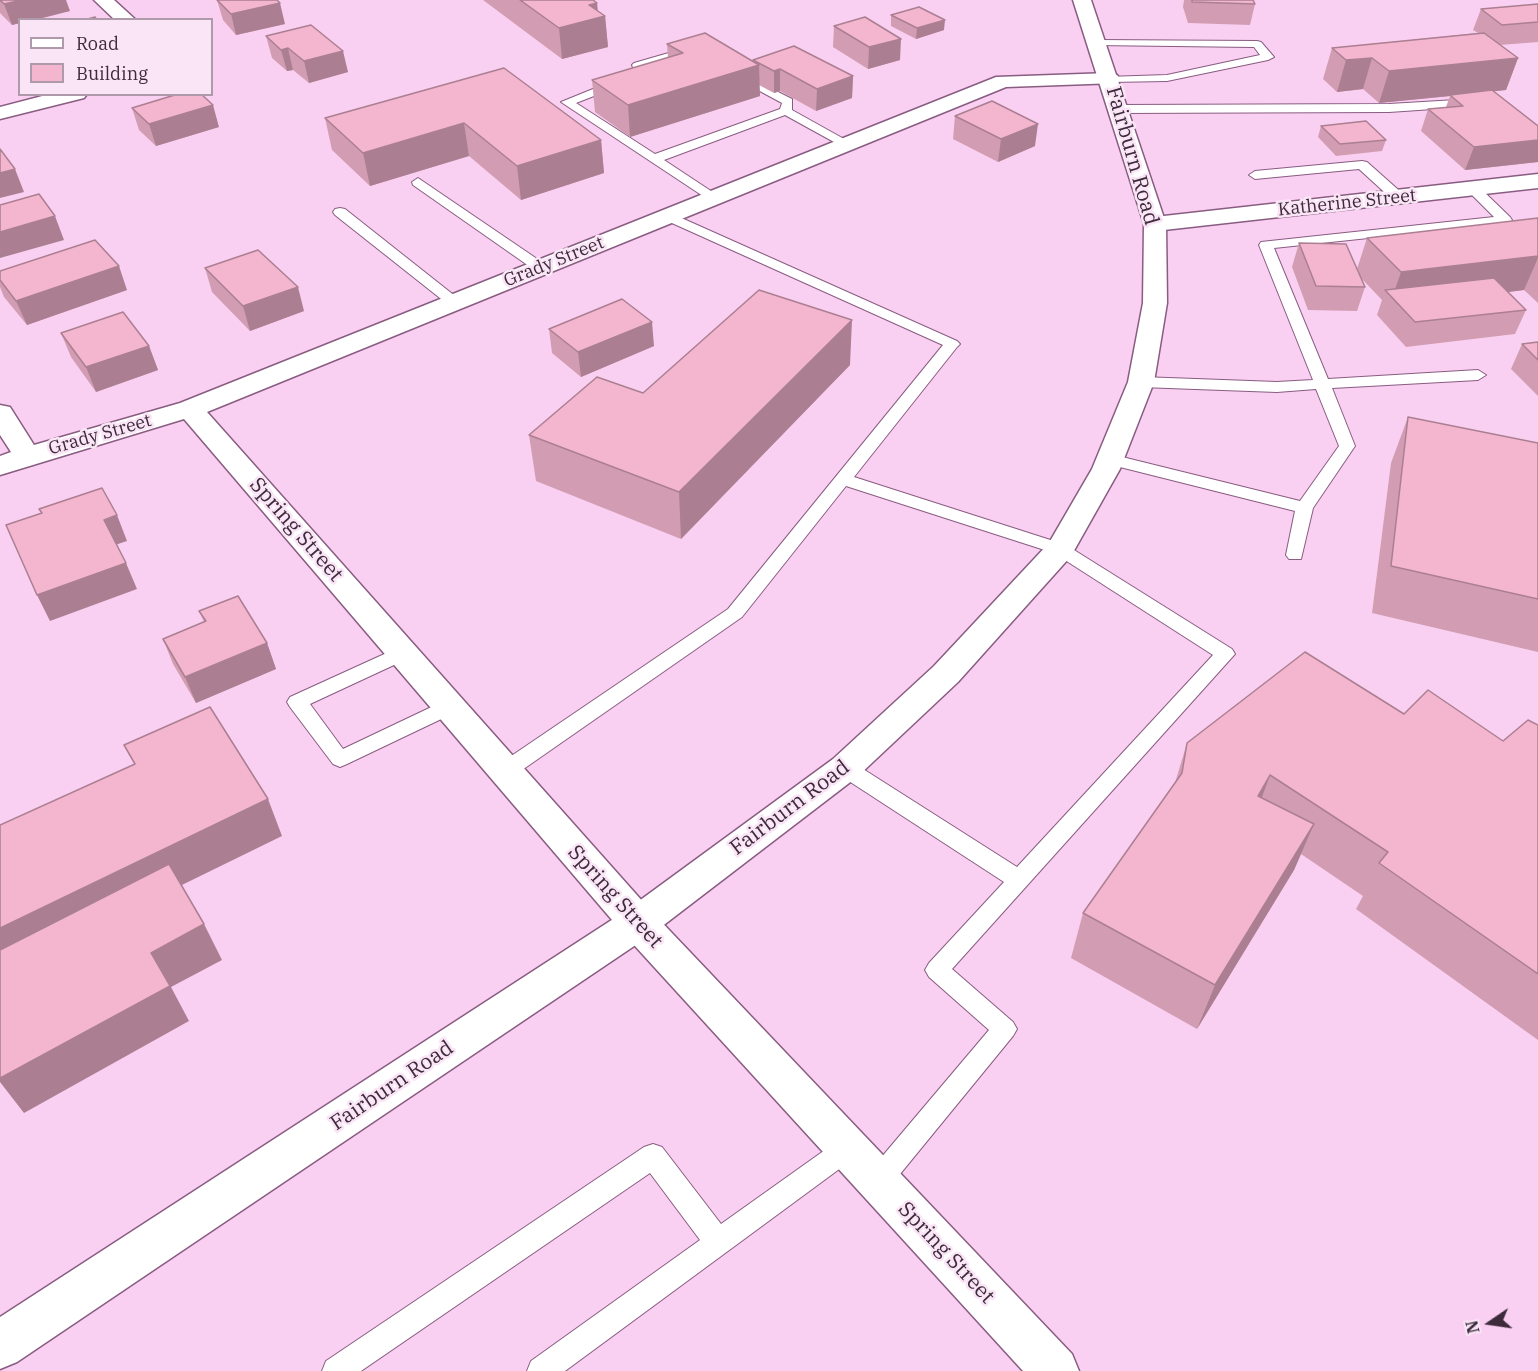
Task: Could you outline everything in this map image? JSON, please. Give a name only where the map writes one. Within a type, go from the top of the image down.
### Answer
[{"type":"street","points":[[103,0],[125,18]]},
{"type":"street","name":"Fairburn Road","points":[[0,1345],[638,923],[845,768],[946,674],[1060,549],[1110,459],[1141,382],[1155,303],[1155,224],[1110,79],[1082,0]]},
{"type":"street","name":"Grady Street","points":[[0,466],[27,456],[190,409],[1003,81],[1110,79]]},
{"type":"street","points":[[0,113],[69,96]]},
{"type":"street","name":"Katherine Street","points":[[1155,224],[1538,181]]},
{"type":"street","name":"Spring Street","points":[[190,409],[638,923],[1055,1371]]},
{"type":"street","points":[[0,413],[27,456]]},
{"type":"lane","points":[[1097,43],[1257,44],[1268,57],[1167,78],[1110,79]]},
{"type":"lane","points":[[701,54],[691,48],[638,64],[641,74],[567,102],[712,198]]},
{"type":"lane","points":[[721,66],[788,102],[786,111]]},
{"type":"lane","points":[[1119,109],[1389,108],[1491,102]]},
{"type":"lane","points":[[654,159],[786,111],[847,144]]},
{"type":"lane","points":[[1255,175],[1362,165],[1398,197]]},
{"type":"lane","points":[[418,182],[541,268]]},
{"type":"lane","points":[[1295,555],[1304,508],[1347,446],[1320,384],[1266,245],[1505,220],[1473,189]]},
{"type":"lane","points":[[340,212],[455,303]]},
{"type":"lane","points":[[505,771],[735,613],[952,344],[668,216]]},
{"type":"lane","points":[[1141,382],[1277,387],[1478,375]]},
{"type":"lane","points":[[1110,459],[1304,508]]},
{"type":"lane","points":[[842,479],[1060,549],[1225,654],[937,970],[1005,1029],[878,1181]]},
{"type":"lane","points":[[402,653],[297,702],[340,759],[449,706]]},
{"type":"lane","points":[[845,768],[1019,880]]},
{"type":"lane","points":[[541,1371],[848,1148]]},
{"type":"lane","points":[[336,1371],[653,1156],[718,1242]]},
{"type":"building","points":[[0,0],[22,0],[4,4]]},
{"type":"building","points":[[217,0],[277,0],[280,3],[231,14]]},
{"type":"building","points":[[520,0],[593,0],[597,3],[589,5],[605,16],[559,28]]},
{"type":"building","points":[[1192,0],[1253,0],[1255,4],[1192,2]]},
{"type":"building","points":[[1538,4],[1538,22],[1502,25],[1481,9]]},
{"type":"building","points":[[919,7],[945,20],[917,28],[891,15]]},
{"type":"building","points":[[865,17],[901,39],[869,47],[834,26]]},
{"type":"building","points":[[311,25],[343,51],[304,61],[288,48],[281,50],[266,36]]},
{"type":"building","points":[[705,33],[759,65],[628,105],[592,80],[683,53],[667,44]]},
{"type":"building","points":[[1484,33],[1518,58],[1389,71],[1372,58],[1346,60],[1332,48]]},
{"type":"building","points":[[794,46],[853,76],[817,89],[780,69],[774,71],[753,60]]},
{"type":"building","points":[[504,68],[601,140],[517,166],[464,123],[363,153],[325,118]]},
{"type":"building","points":[[1492,90],[1538,126],[1538,140],[1474,147],[1428,109],[1463,106],[1450,95]]},
{"type":"building","points":[[171,96],[203,96],[213,105],[149,124],[132,108]]},
{"type":"building","points":[[992,101],[1038,124],[1001,139],[955,116]]},
{"type":"building","points":[[1366,121],[1386,140],[1340,144],[1321,126]]},
{"type":"building","points":[[0,149],[15,169],[0,173]]},
{"type":"building","points":[[39,194],[55,216],[0,232],[0,205]]},
{"type":"building","points":[[1538,218],[1538,256],[1401,272],[1367,238]]},
{"type":"building","points":[[95,240],[119,266],[16,301],[0,280],[0,271]]},
{"type":"building","points":[[1299,243],[1346,244],[1365,287],[1316,286]]},
{"type":"building","points":[[258,250],[298,287],[243,306],[205,268]]},
{"type":"building","points":[[1494,278],[1526,310],[1415,322],[1385,290]]},
{"type":"building","points":[[759,290],[852,320],[679,492],[529,435],[597,377],[643,393]]},
{"type":"building","points":[[622,299],[652,322],[578,352],[549,329]]},
{"type":"building","points":[[123,312],[149,346],[86,367],[61,333]]},
{"type":"building","points":[[1538,342],[1538,360],[1522,344]]},
{"type":"building","points":[[1408,417],[1538,443],[1538,599],[1391,566]]},
{"type":"building","points":[[102,488],[117,515],[104,520],[126,563],[37,595],[6,525],[42,513],[39,509]]},
{"type":"building","points":[[238,596],[267,643],[185,677],[163,639],[206,621],[199,611]]},
{"type":"building","points":[[1305,652],[1404,714],[1428,690],[1503,741],[1528,720],[1538,725],[1538,974],[1379,863],[1388,852],[1270,775],[1258,796],[1314,824],[1215,985],[1083,913],[1182,773],[1187,743]]},
{"type":"building","points":[[210,707],[268,799],[0,928],[0,825],[135,764],[124,745]]},
{"type":"building","points":[[169,864],[204,924],[151,953],[170,986],[0,1078],[0,950]]}]
